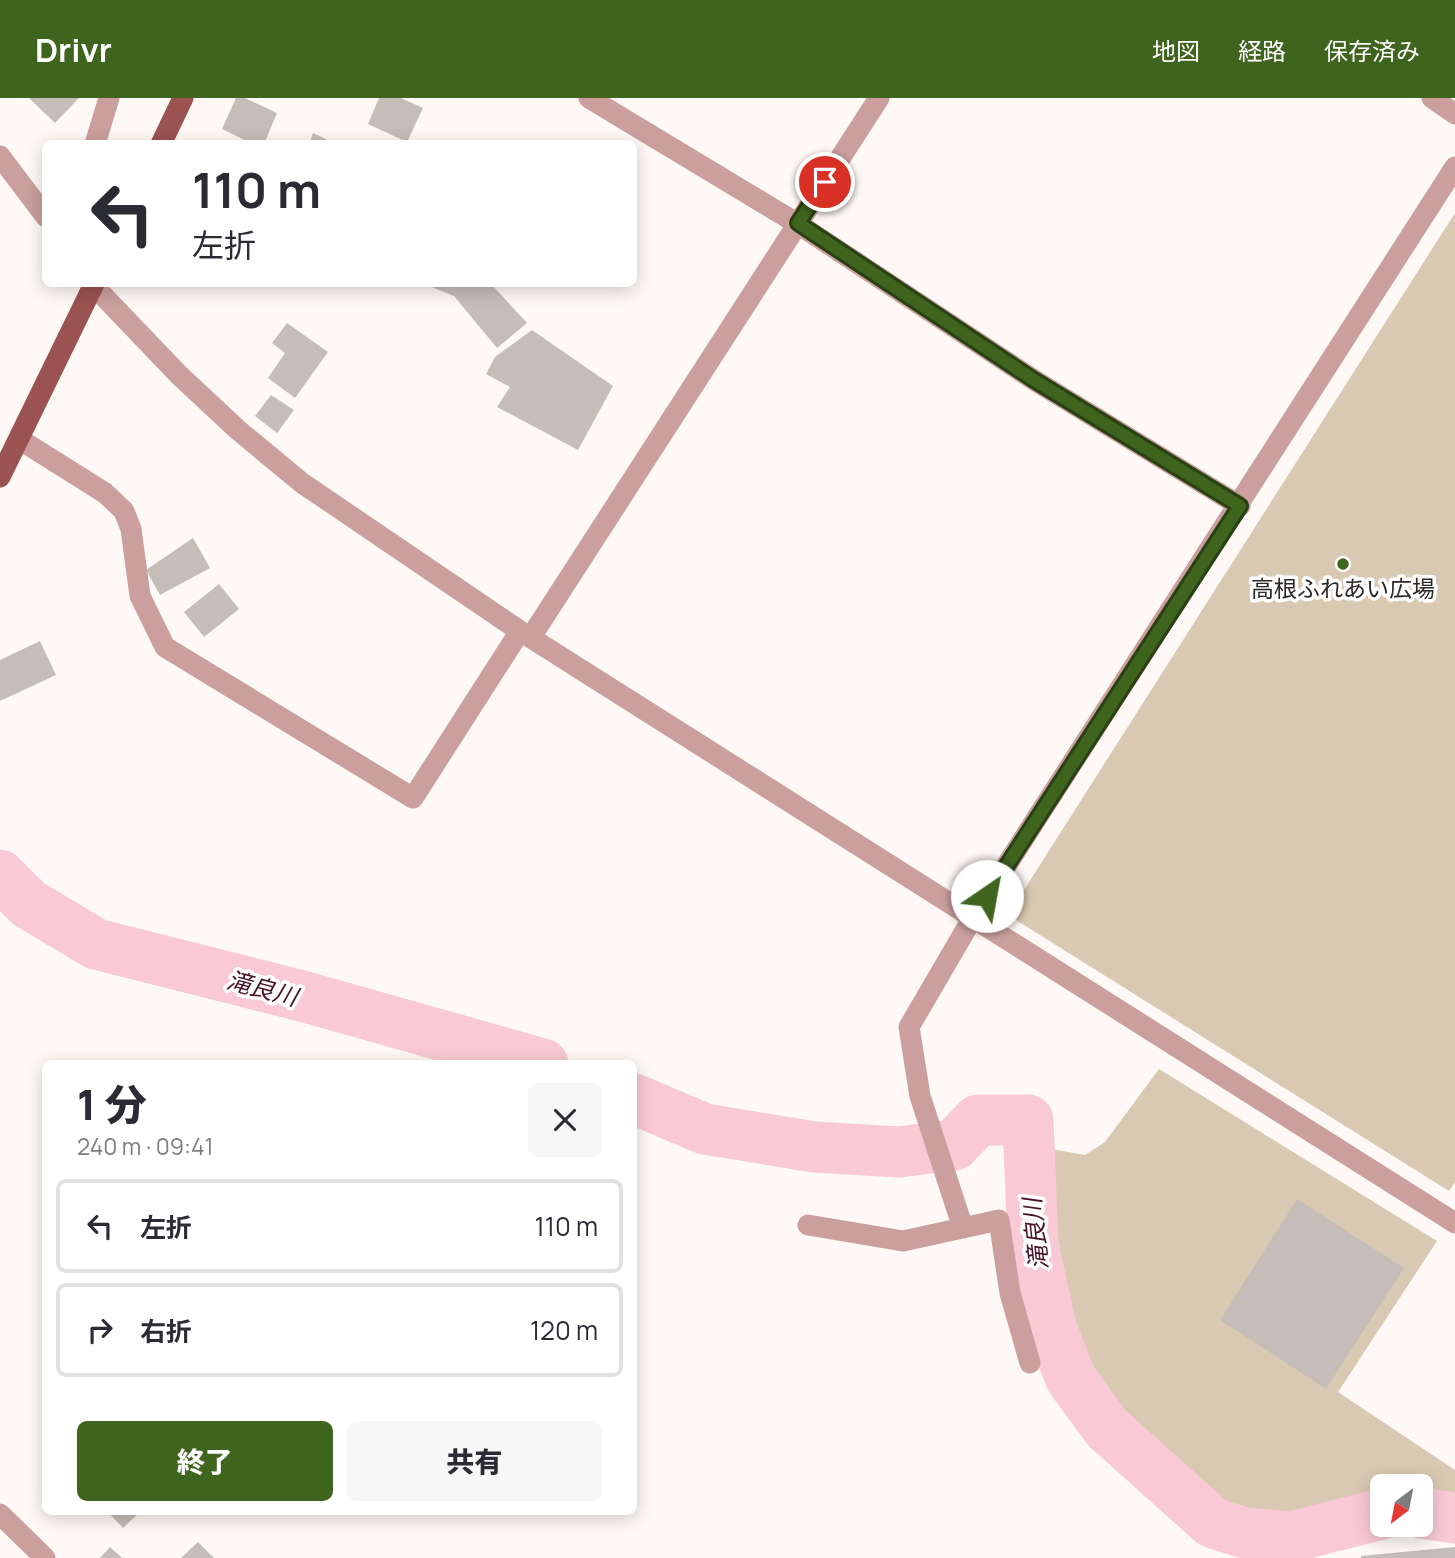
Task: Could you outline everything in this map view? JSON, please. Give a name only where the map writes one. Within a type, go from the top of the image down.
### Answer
[{"type":"main road","points":[[163,140],[183,98]]},
{"type":"main road","points":[[0,477],[92,287]]},
{"type":"street","points":[[96,140],[109,98]]},
{"type":"street","points":[[589,98],[798,223],[1034,380],[1240,506]]},
{"type":"street","points":[[19,439],[105,493],[124,511],[131,529],[140,596],[165,647],[412,797],[526,634],[879,98]]},
{"type":"street","points":[[1432,98],[1455,114]]},
{"type":"street","points":[[0,156],[42,204]]},
{"type":"street","points":[[963,1228],[919,1091],[909,1027],[972,919],[1240,506],[1455,167]]},
{"type":"street","points":[[96,287],[189,384],[302,483],[526,634],[972,919],[1453,1218]]},
{"type":"street","points":[[808,1225],[903,1241],[999,1220],[1010,1293],[1030,1363]]},
{"type":"street","points":[[0,1514],[45,1558]]},
{"type":"shaded area","name":"高根ふれあい広場","points":[[1455,213],[1455,1182],[1449,1191],[1008,915]]},
{"type":"shaded area","points":[[1159,1069],[1437,1241],[1338,1392],[1455,1470],[1455,1496],[1433,1495],[1433,1474],[1370,1474],[1370,1499],[1313,1513],[1254,1517],[1223,1506],[1161,1456],[1120,1416],[1081,1366],[1058,1321],[1040,1239],[1046,1148],[1085,1155],[1105,1142]]},
{"type":"building","points":[[29,98],[79,98],[55,123]]},
{"type":"building","points":[[236,98],[245,98],[277,113],[266,140],[245,140],[222,129]]},
{"type":"building","points":[[379,98],[401,98],[423,108],[408,140],[368,124]]},
{"type":"building","points":[[313,133],[328,140],[310,140]]},
{"type":"building","points":[[432,287],[494,287],[527,323],[497,348],[454,296]]},
{"type":"building","points":[[287,323],[328,352],[295,398],[268,378],[285,353],[272,343]]},
{"type":"building","points":[[532,330],[613,386],[578,450],[497,407],[510,387],[486,374],[495,357]]},
{"type":"building","points":[[271,395],[294,410],[277,433],[255,416]]},
{"type":"building","points":[[193,538],[210,568],[160,595],[146,570]]},
{"type":"building","points":[[219,584],[239,609],[204,637],[184,612]]},
{"type":"building","points":[[40,641],[56,675],[0,701],[0,660]]},
{"type":"building","points":[[1297,1199],[1404,1268],[1326,1389],[1220,1320]]},
{"type":"building","points":[[111,1515],[137,1515],[123,1528]]},
{"type":"building","points":[[198,1542],[214,1558],[181,1558]]},
{"type":"building","points":[[110,1547],[122,1558],[100,1558]]},
{"type":"building","points":[[1455,1547],[1455,1558],[1361,1558],[1361,1556]]},
{"type":"waterway","name":"滝良川","points":[[0,875],[29,904],[96,944],[302,996],[529,1060]]},
{"type":"waterway","name":"滝良川","points":[[637,1100],[705,1129],[814,1147],[899,1152],[954,1145],[978,1120],[1028,1120],[1033,1244],[1051,1327],[1071,1379],[1107,1428],[1213,1523],[1245,1533],[1291,1537],[1370,1517]]},
{"type":"waterway","name":"滝良川","points":[[1433,1515],[1455,1518]]},
{"type":"place","name":"高根ふれあい広場","points":[[1343,564]]},
{"type":"route","points":[[825,182],[798,223],[1034,380],[1240,506],[987,896]]}]
